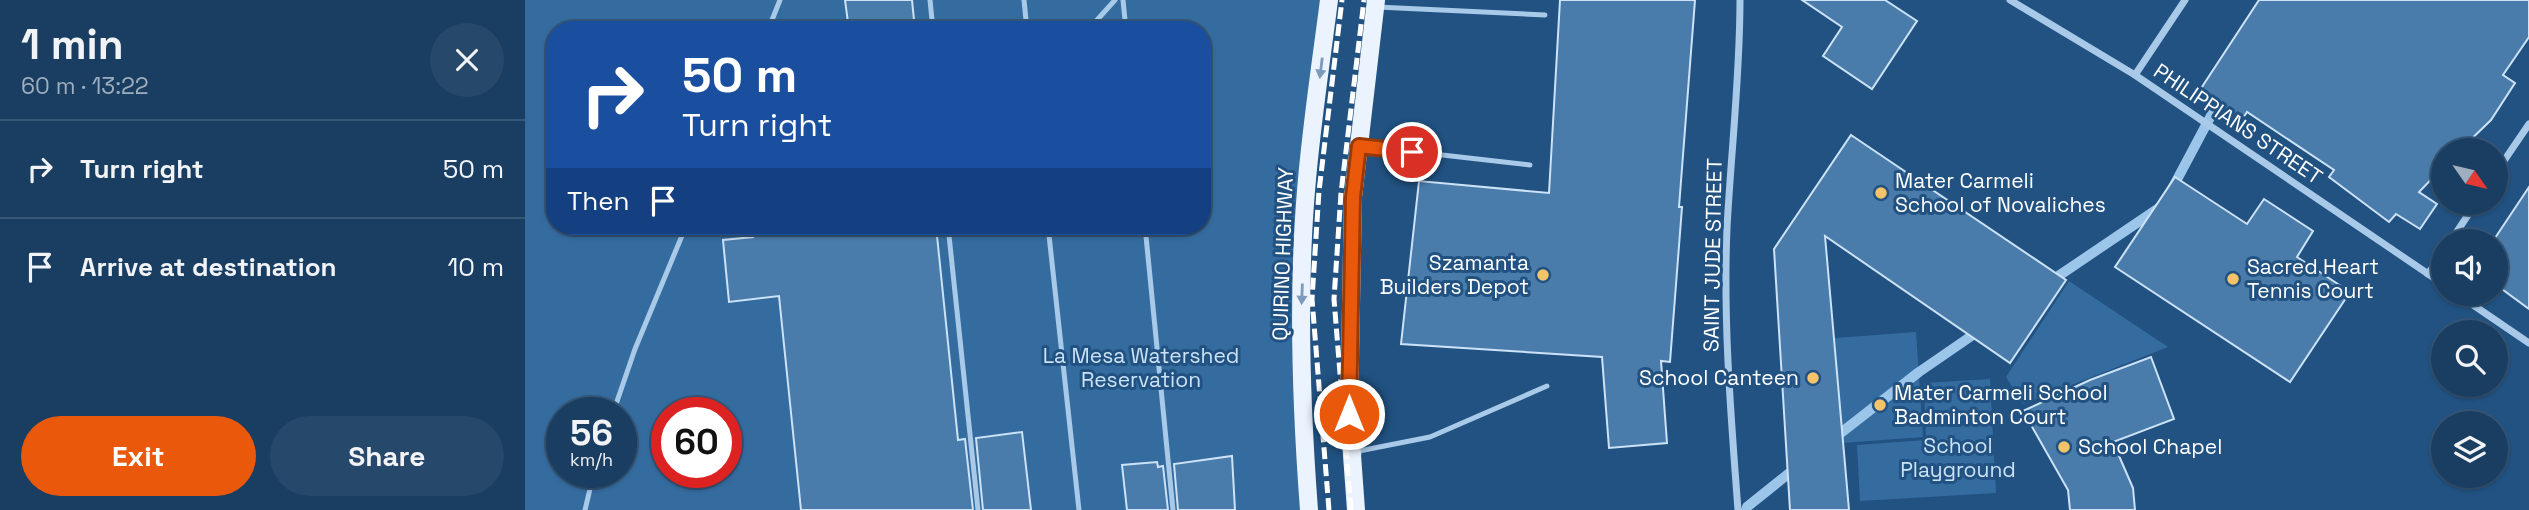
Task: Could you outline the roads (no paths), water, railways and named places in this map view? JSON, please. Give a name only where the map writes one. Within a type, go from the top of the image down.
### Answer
[{"type":"main road","name":"QUIRINO HIGHWAY","points":[[1310,510],[1302,416],[1306,191],[1329,0]]},
{"type":"main road","points":[[1356,510],[1349,414],[1353,197],[1376,4]]},
{"type":"street","name":"SAINT JUDE STREET","points":[[1738,510],[1728,374],[1727,230],[1740,64],[1740,0]]},
{"type":"street","name":"PHILIPPIANS STREET","points":[[2010,0],[2135,75],[2431,276]]},
{"type":"street","points":[[2135,75],[2185,0]]},
{"type":"street","points":[[2508,155],[2529,124]]},
{"type":"street","points":[[2428,274],[2431,270]]},
{"type":"street","points":[[2475,306],[2529,343]]},
{"type":"lane","points":[[772,21],[780,0]]},
{"type":"lane","points":[[930,0],[932,21]]},
{"type":"lane","points":[[1024,0],[1026,21]]},
{"type":"lane","points":[[1097,21],[1115,0]]},
{"type":"lane","points":[[1123,0],[1125,21]]},
{"type":"lane","points":[[1376,4],[1545,15]]},
{"type":"lane","points":[[1359,146],[1530,165]]},
{"type":"lane","points":[[618,397],[635,349],[682,235]]},
{"type":"lane","points":[[949,235],[978,510]]},
{"type":"lane","points":[[1049,235],[1079,510]]},
{"type":"lane","points":[[1146,235],[1173,510]]},
{"type":"lane","points":[[1354,475],[1359,451],[1430,437],[1547,386]]},
{"type":"lane","points":[[585,510],[590,488]]},
{"type":"waterway","points":[[2172,189],[2222,95]]},
{"type":"waterway","points":[[2048,283],[2162,206]]},
{"type":"waterway","points":[[1833,439],[1919,372],[1983,328]]},
{"type":"waterway","points":[[1746,510],[1798,466]]},
{"type":"railway","points":[[1329,510],[1312,299],[1319,191],[1342,0]]},
{"type":"railway","points":[[1351,510],[1334,299],[1341,193],[1364,0]]},
{"type":"place","name":"Mater Carmeli School of Novaliches","points":[[1881,193]]},
{"type":"place","name":"Szamanta Builders Depot","points":[[1543,275]]},
{"type":"place","name":"Sacred Heart Tennis Court","points":[[2233,279]]},
{"type":"place","name":"School Canteen","points":[[1813,378]]},
{"type":"place","name":"Mater Carmeli School Badminton Court","points":[[1880,405]]},
{"type":"place","name":"School Chapel","points":[[2064,447]]},
{"type":"park label","name":"La Mesa Watershed Reservation","points":[[1141,368]]},
{"type":"park label","name":"School Playground","points":[[1958,458]]}]
